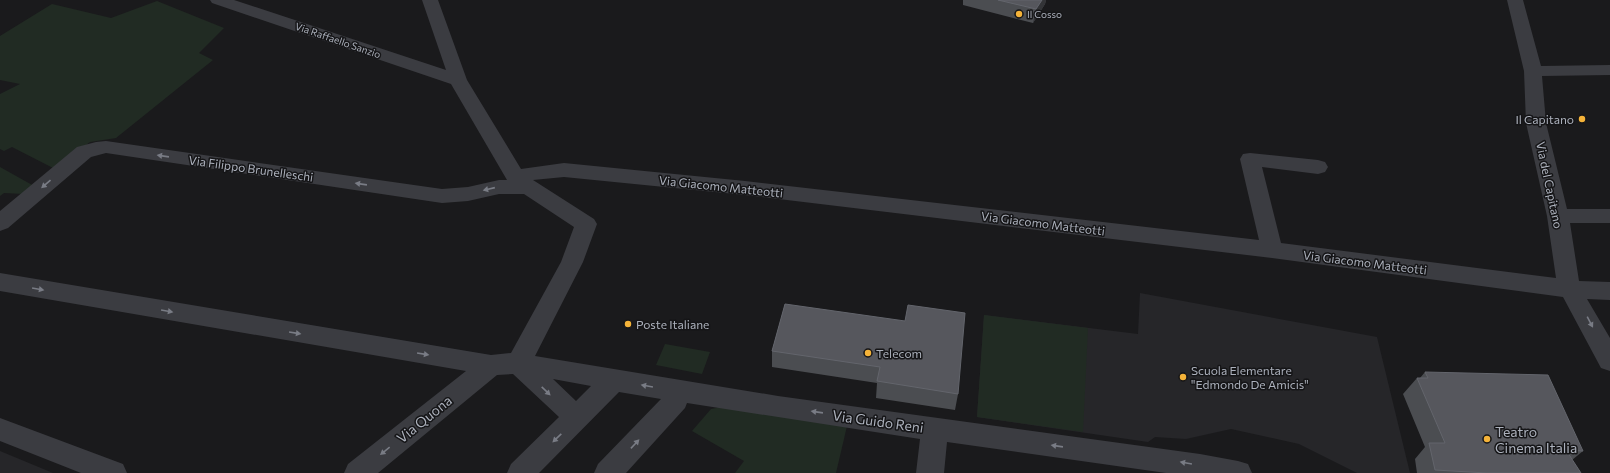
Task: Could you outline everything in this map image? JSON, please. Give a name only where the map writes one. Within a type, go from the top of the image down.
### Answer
[{"type":"street","name":"Via Raffaello Sanzio","points":[[218,0],[458,80]]},
{"type":"street","points":[[430,0],[458,80],[522,182],[586,224],[572,262],[519,363],[560,403],[578,417]]},
{"type":"street","name":"Via del Capitano","points":[[1515,0],[1533,71],[1536,123],[1558,216],[1567,278],[1570,289],[1580,304],[1610,360]]},
{"type":"street","points":[[1533,71],[1610,70]]},
{"type":"street","name":"Via Filippo Brunelleschi","points":[[0,223],[84,152],[96,148],[106,147],[442,196],[468,194],[522,182]]},
{"type":"street","points":[[1272,250],[1250,159],[1318,167]]},
{"type":"street","name":"Via Giacomo Matteotti","points":[[522,182],[564,170],[753,189],[1272,250],[1570,289],[1610,291]]},
{"type":"street","points":[[1558,216],[1610,216]]},
{"type":"street","name":"Via Guido Reni","points":[[0,282],[491,365],[519,363],[679,391],[935,429],[1171,461],[1238,473]]},
{"type":"street","name":"Via Quona","points":[[358,473],[491,365]]},
{"type":"street","points":[[521,473],[614,380]]},
{"type":"street","points":[[608,473],[676,400],[679,391]]},
{"type":"street","points":[[0,429],[113,473]]},
{"type":"street","points":[[930,473],[935,429]]},
{"type":"shaded area","points":[[157,1],[224,28],[199,53],[213,60],[116,138],[90,142],[55,169],[12,147],[4,151],[0,149],[0,94],[20,84],[0,80],[0,36],[52,4],[111,18]]},
{"type":"shaded area","points":[[0,167],[34,186],[24,194],[4,193],[0,196]]},
{"type":"shaded area","name":"Scuola Elementare \"Edmondo De Amicis\"","points":[[1140,293],[1377,337],[1410,473],[1357,473],[1299,444],[1231,429],[1186,439],[1155,437],[1148,442],[977,417],[984,315],[1138,334]]},
{"type":"shaded area","points":[[984,315],[1088,328],[1083,432],[977,417]]},
{"type":"shaded area","points":[[665,344],[710,352],[702,374],[656,365]]},
{"type":"shaded area","points":[[727,406],[847,426],[836,473],[735,473],[744,461],[692,431],[711,409]]},
{"type":"shaded area","points":[[0,451],[53,473],[0,473]]},
{"type":"building","points":[[998,0],[1042,0],[1036,9]]},
{"type":"building","name":"Telecom","points":[[785,304],[905,321],[908,305],[965,313],[958,394],[877,381],[880,367],[772,351]]},
{"type":"building","name":"Teatro Cinema Italia","points":[[1425,372],[1548,375],[1583,451],[1566,450],[1581,473],[1487,473],[1435,470],[1429,443],[1445,443],[1417,378],[1428,378]]},
{"type":"place","name":"Il Cosso","points":[[1019,14]]},
{"type":"place","name":"Il Capitano","points":[[1582,119]]},
{"type":"place","name":"Poste Italiane","points":[[628,324]]},
{"type":"place","name":"Telecom","points":[[868,353]]},
{"type":"place","name":"Scuola Elementare \"Edmondo De Amicis\"","points":[[1183,377]]},
{"type":"place","name":"Teatro Cinema Italia","points":[[1487,439]]}]
